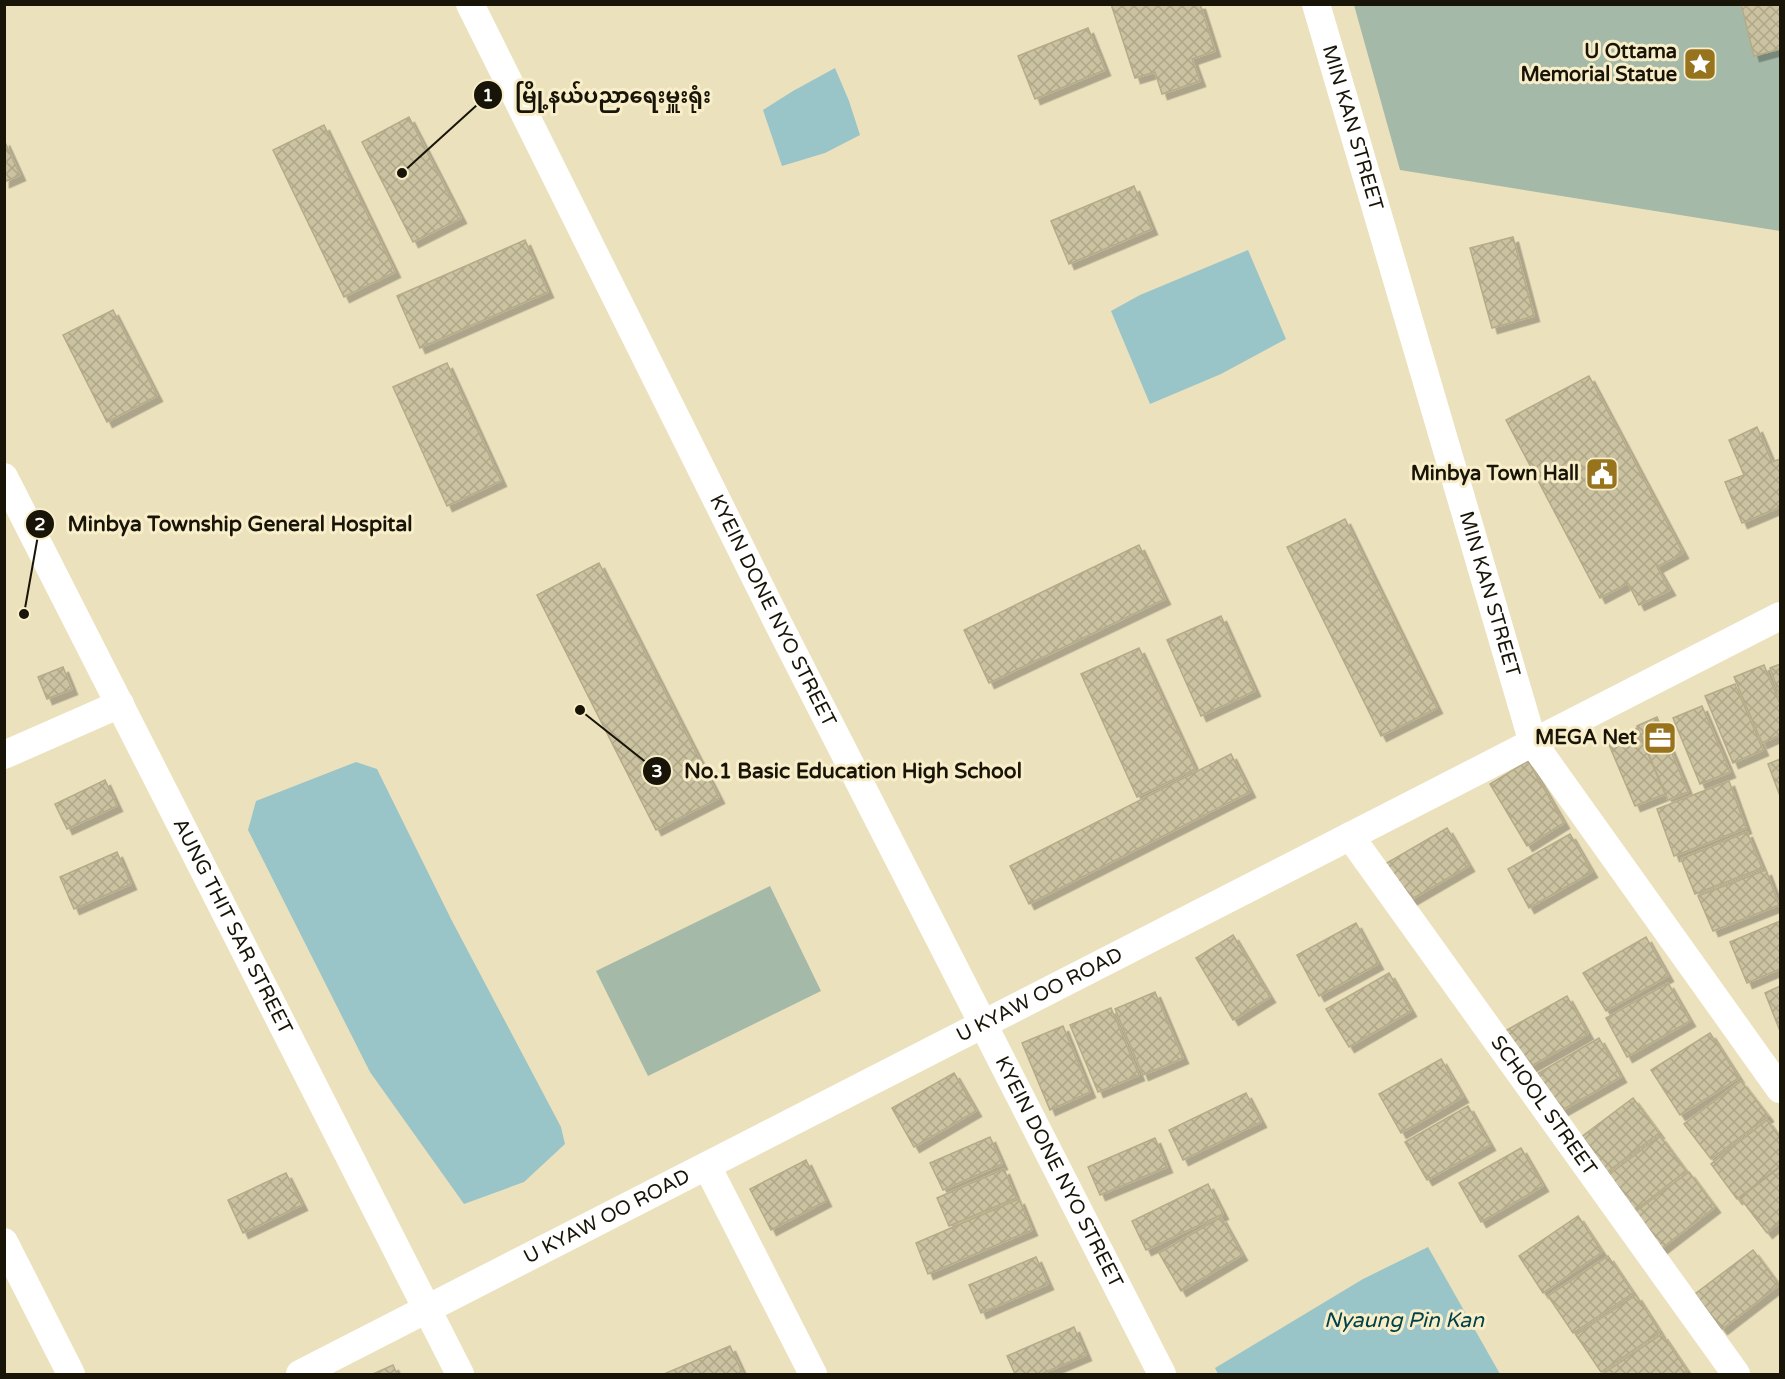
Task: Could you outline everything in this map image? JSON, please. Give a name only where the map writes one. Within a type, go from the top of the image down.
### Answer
[{"type":"street","name":"KYEIN DONE NYO STREET","points":[[470,4],[774,614],[1162,1374]]},
{"type":"street","name":"MIN KAN STREET","points":[[1316,4],[1533,742],[1780,1089]]},
{"type":"street","name":"AUNG THIT SAR STREET","points":[[4,477],[460,1374]]},
{"type":"street","name":"U KYAW OO ROAD","points":[[300,1374],[1780,616]]},
{"type":"street","points":[[4,755],[120,704]]},
{"type":"street","name":"SCHOOL STREET","points":[[1350,836],[1736,1374]]},
{"type":"street","points":[[707,1166],[813,1374]]},
{"type":"street","points":[[4,1242],[71,1374]]},
{"type":"green space","points":[[1354,5],[1780,5],[1780,231],[1400,170]]},
{"type":"green space","points":[[770,886],[821,991],[648,1076],[596,971]]},
{"type":"water","points":[[835,68],[860,135],[825,153],[782,166],[763,110]]},
{"type":"water","points":[[1248,250],[1286,339],[1221,374],[1150,404],[1111,311],[1140,295]]},
{"type":"water","points":[[356,762],[377,769],[451,919],[561,1127],[565,1144],[524,1182],[464,1204],[370,1072],[248,830],[256,801]]},
{"type":"water","name":"Nyaung Pin Kan","points":[[1428,1247],[1500,1374],[1218,1374],[1215,1368],[1363,1279]]},
{"type":"building","points":[[1111,4],[1200,4],[1215,51],[1192,59],[1200,81],[1162,94],[1155,72],[1135,78]]},
{"type":"building","points":[[1741,4],[1780,4],[1780,49],[1754,56]]},
{"type":"building","points":[[1088,28],[1105,70],[1035,99],[1018,56]]},
{"type":"building","points":[[409,117],[461,218],[413,242],[362,142]]},
{"type":"building","points":[[324,125],[395,272],[344,297],[273,150]]},
{"type":"building","points":[[4,140],[20,175],[4,182]]},
{"type":"building","points":[[1134,186],[1152,229],[1069,264],[1051,221]]},
{"type":"building","points":[[1513,237],[1534,316],[1492,328],[1470,248]]},
{"type":"building","points":[[525,240],[548,292],[420,348],[397,296]]},
{"type":"building","points":[[113,310],[157,396],[107,422],[63,335]]},
{"type":"building","points":[[447,363],[501,481],[447,506],[393,387]]},
{"type":"building","points":[[1589,376],[1683,553],[1657,567],[1670,590],[1639,605],[1628,583],[1600,598],[1506,420]]},
{"type":"building","points":[[1757,427],[1772,462],[1780,459],[1780,507],[1742,523],[1725,482],[1744,475],[1729,440]]},
{"type":"building","points":[[1345,519],[1437,708],[1381,736],[1287,547]]},
{"type":"building","points":[[1139,545],[1165,599],[989,683],[964,630]]},
{"type":"building","points":[[599,563],[719,798],[656,830],[537,595]]},
{"type":"building","points":[[1221,616],[1255,691],[1201,716],[1167,640]]},
{"type":"building","points":[[1139,648],[1195,769],[1137,797],[1081,674]]},
{"type":"building","points":[[1780,664],[1780,696],[1770,668]]},
{"type":"building","points":[[1764,665],[1780,704],[1780,735],[1762,743],[1734,677]]},
{"type":"building","points":[[63,667],[72,689],[47,699],[38,677]]},
{"type":"building","points":[[1735,684],[1763,750],[1733,763],[1705,696]]},
{"type":"building","points":[[1702,706],[1730,772],[1700,784],[1673,718]]},
{"type":"building","points":[[1657,717],[1688,792],[1668,800],[1637,726]]},
{"type":"building","points":[[1637,728],[1665,794],[1635,806],[1607,740]]},
{"type":"building","points":[[1231,754],[1250,792],[1029,904],[1010,866]]},
{"type":"building","points":[[1780,759],[1780,796],[1768,764]]},
{"type":"building","points":[[1528,761],[1564,823],[1527,846],[1490,784]]},
{"type":"building","points":[[105,780],[117,806],[67,829],[55,804]]},
{"type":"building","points":[[1729,781],[1746,828],[1674,856],[1657,809]]},
{"type":"building","points":[[1447,828],[1469,866],[1407,902],[1385,864]]},
{"type":"building","points":[[1747,832],[1762,868],[1695,894],[1681,859]]},
{"type":"building","points":[[1570,834],[1592,872],[1529,908],[1508,869]]},
{"type":"building","points":[[117,852],[131,884],[74,909],[60,877]]},
{"type":"building","points":[[1766,870],[1779,905],[1713,931],[1698,896]]},
{"type":"building","points":[[1780,921],[1780,969],[1747,983],[1730,942]]},
{"type":"building","points":[[1356,923],[1378,964],[1319,996],[1297,955]]},
{"type":"building","points":[[1233,935],[1270,997],[1233,1020],[1196,958]]},
{"type":"building","points":[[1646,937],[1668,976],[1606,1011],[1583,973]]},
{"type":"building","points":[[1389,973],[1411,1011],[1349,1047],[1326,1009]]},
{"type":"building","points":[[1668,983],[1690,1021],[1627,1057],[1606,1018]]},
{"type":"building","points":[[1780,986],[1780,1031],[1765,993]]},
{"type":"building","points":[[1155,992],[1183,1058],[1143,1075],[1115,1009]]},
{"type":"building","points":[[1567,996],[1588,1034],[1526,1069],[1505,1031]]},
{"type":"building","points":[[1111,1008],[1139,1075],[1098,1092],[1070,1025]]},
{"type":"building","points":[[1063,1026],[1090,1092],[1050,1110],[1022,1043]]},
{"type":"building","points":[[1710,1033],[1739,1078],[1680,1115],[1651,1070]]},
{"type":"building","points":[[1599,1038],[1621,1077],[1559,1112],[1537,1074]]},
{"type":"building","points":[[1441,1059],[1463,1097],[1401,1133],[1379,1094]]},
{"type":"building","points":[[954,1073],[976,1111],[914,1147],[892,1108]]},
{"type":"building","points":[[1741,1081],[1768,1116],[1711,1159],[1684,1124]]},
{"type":"building","points":[[1246,1093],[1261,1122],[1183,1160],[1169,1130]]},
{"type":"building","points":[[1633,1098],[1659,1133],[1602,1176],[1576,1141]]},
{"type":"building","points":[[1468,1106],[1490,1145],[1427,1180],[1405,1142]]},
{"type":"building","points":[[1767,1120],[1780,1138],[1780,1166],[1737,1199],[1711,1164]]},
{"type":"building","points":[[1660,1136],[1686,1171],[1629,1215],[1602,1180]]},
{"type":"building","points":[[990,1137],[1002,1164],[943,1190],[930,1163]]},
{"type":"building","points":[[1155,1138],[1167,1167],[1100,1195],[1088,1167]]},
{"type":"building","points":[[1521,1148],[1543,1186],[1481,1222],[1459,1183]]},
{"type":"building","points":[[806,1160],[826,1201],[771,1230],[750,1189]]},
{"type":"building","points":[[1780,1167],[1780,1222],[1767,1233],[1740,1198]]},
{"type":"building","points":[[1004,1169],[1016,1198],[949,1226],[937,1198]]},
{"type":"building","points":[[1689,1172],[1715,1207],[1658,1251],[1631,1215]]},
{"type":"building","points":[[286,1173],[302,1205],[243,1233],[228,1200]]},
{"type":"building","points":[[1208,1184],[1223,1214],[1146,1250],[1132,1221]]},
{"type":"building","points":[[1019,1199],[1032,1230],[928,1274],[916,1243]]},
{"type":"building","points":[[1578,1216],[1602,1252],[1543,1293],[1519,1256]]},
{"type":"building","points":[[1221,1217],[1242,1255],[1181,1291],[1159,1253]]},
{"type":"building","points":[[1753,1250],[1779,1285],[1722,1329],[1695,1294]]},
{"type":"building","points":[[1608,1256],[1633,1293],[1573,1333],[1548,1296]]},
{"type":"building","points":[[1036,1257],[1048,1284],[981,1313],[969,1285]]},
{"type":"building","points":[[1636,1295],[1660,1332],[1601,1372],[1576,1335]]},
{"type":"building","points":[[1074,1327],[1086,1355],[1041,1374],[1015,1374],[1007,1356]]},
{"type":"building","points":[[1662,1334],[1687,1371],[1681,1374],[1603,1374]]},
{"type":"building","points":[[730,1346],[743,1374],[664,1374]]},
{"type":"building","points":[[393,1365],[397,1374],[373,1374]]},
{"type":"place","name":"U Ottama Memorial Statue","points":[[1700,64]]},
{"type":"place","name":"မြို့နယ်ပညာရေးမှူးရုံး","points":[[402,173]]},
{"type":"place","name":"Minbya Town Hall","points":[[1602,474]]},
{"type":"place","name":"Minbya Township General Hospital","points":[[24,614]]},
{"type":"place","name":"No.1 Basic Education High School","points":[[580,710]]},
{"type":"place","name":"MEGA Net","points":[[1660,738]]}]
